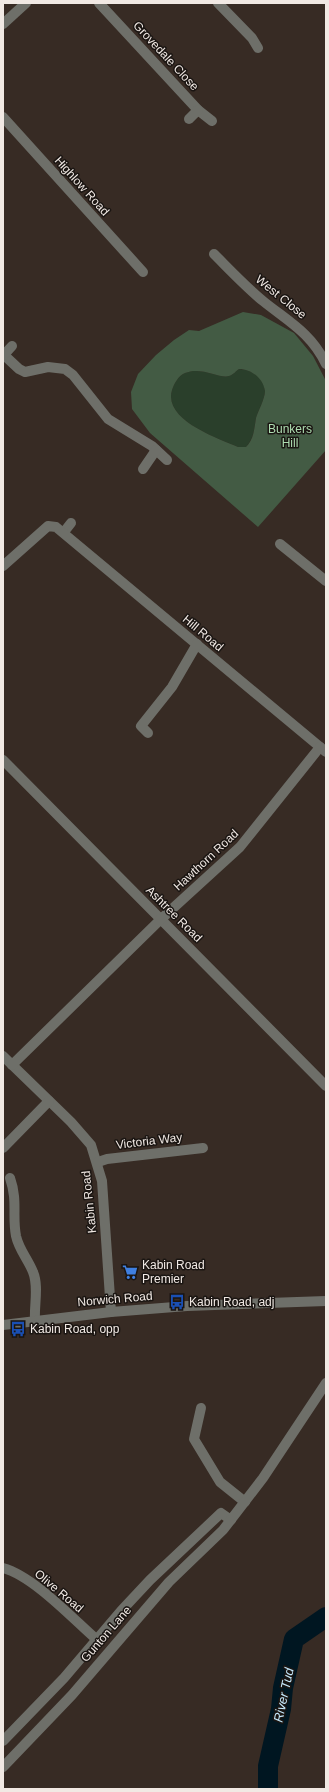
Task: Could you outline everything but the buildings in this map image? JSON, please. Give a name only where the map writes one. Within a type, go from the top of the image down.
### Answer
[{"type":"street","points":[[3,24],[26,3]]},
{"type":"street","name":"Grovedale Close","points":[[99,3],[198,110],[212,121]]},
{"type":"street","points":[[218,3],[252,38],[258,48]]},
{"type":"street","name":"Grovedale Close","points":[[189,119],[198,110]]},
{"type":"street","name":"Highlow Road","points":[[3,117],[143,272]]},
{"type":"street","name":"West Close","points":[[214,254],[263,302],[304,332],[318,350],[326,364]]},
{"type":"street","points":[[12,346],[3,355],[19,369],[25,372],[48,367],[65,369],[73,375],[108,419],[156,450],[167,460]]},
{"type":"street","points":[[143,469],[156,450]]},
{"type":"street","points":[[64,532],[71,523]]},
{"type":"street","name":"Hill Road","points":[[3,566],[48,526],[56,527],[64,532],[323,750]]},
{"type":"street","points":[[280,544],[326,581]]},
{"type":"street","points":[[148,733],[141,726],[172,687],[197,644]]},
{"type":"street","name":"Hawthorn Road","points":[[12,1065],[160,920],[240,848],[323,750]]},
{"type":"street","name":"Ashtree Road","points":[[3,760],[326,1086]]},
{"type":"street","name":"Kabin Road","points":[[3,1056],[91,1145],[98,1162],[102,1181],[111,1312]]},
{"type":"street","points":[[3,1148],[49,1101]]},
{"type":"street","name":"Victoria Way","points":[[98,1162],[107,1159],[203,1148]]},
{"type":"street","points":[[10,1178],[15,1192],[15,1232],[18,1244],[34,1272],[36,1287],[35,1320]]},
{"type":"street","name":"Norwich Road","points":[[3,1325],[111,1312],[187,1306],[326,1301]]},
{"type":"street","name":"Gunton Lane","points":[[3,1767],[72,1695],[169,1582],[205,1549],[231,1520],[263,1478],[326,1383]]},
{"type":"street","points":[[200,1408],[194,1438],[220,1482],[245,1502]]},
{"type":"street","name":"Gunton Lane","points":[[3,1741],[64,1678],[96,1639],[150,1580],[207,1524],[221,1513],[231,1520]]},
{"type":"street","name":"Olive Road","points":[[3,1568],[14,1571],[36,1587],[96,1639]]},
{"type":"green space","name":"Bunkers Hill","points":[[243,312],[261,315],[294,333],[313,356],[326,381],[326,450],[258,527],[150,433],[132,409],[131,392],[138,374],[156,355],[174,340],[189,330],[199,331]],"holes":[[[239,369],[243,369],[256,375],[262,382],[265,391],[263,401],[256,418],[252,437],[246,447],[238,447],[218,439],[194,426],[183,419],[171,401],[174,385],[180,376],[185,373],[197,371],[221,376],[229,376]]]},
{"type":"green space","points":[[239,369],[244,369],[256,375],[262,382],[265,391],[263,401],[256,418],[252,437],[246,447],[238,447],[218,439],[194,426],[183,419],[171,401],[174,385],[178,378],[185,373],[197,371],[221,376],[229,376]]},
{"type":"waterway","name":"River Tud","points":[[268,1789],[268,1766],[281,1709],[283,1688],[294,1639],[326,1617]]},
{"type":"place","name":"Kabin Road Premier","points":[[130,1272]]},
{"type":"place","name":"Kabin Road, adj","points":[[177,1302]]},
{"type":"place","name":"Kabin Road, opp","points":[[18,1329]]}]
